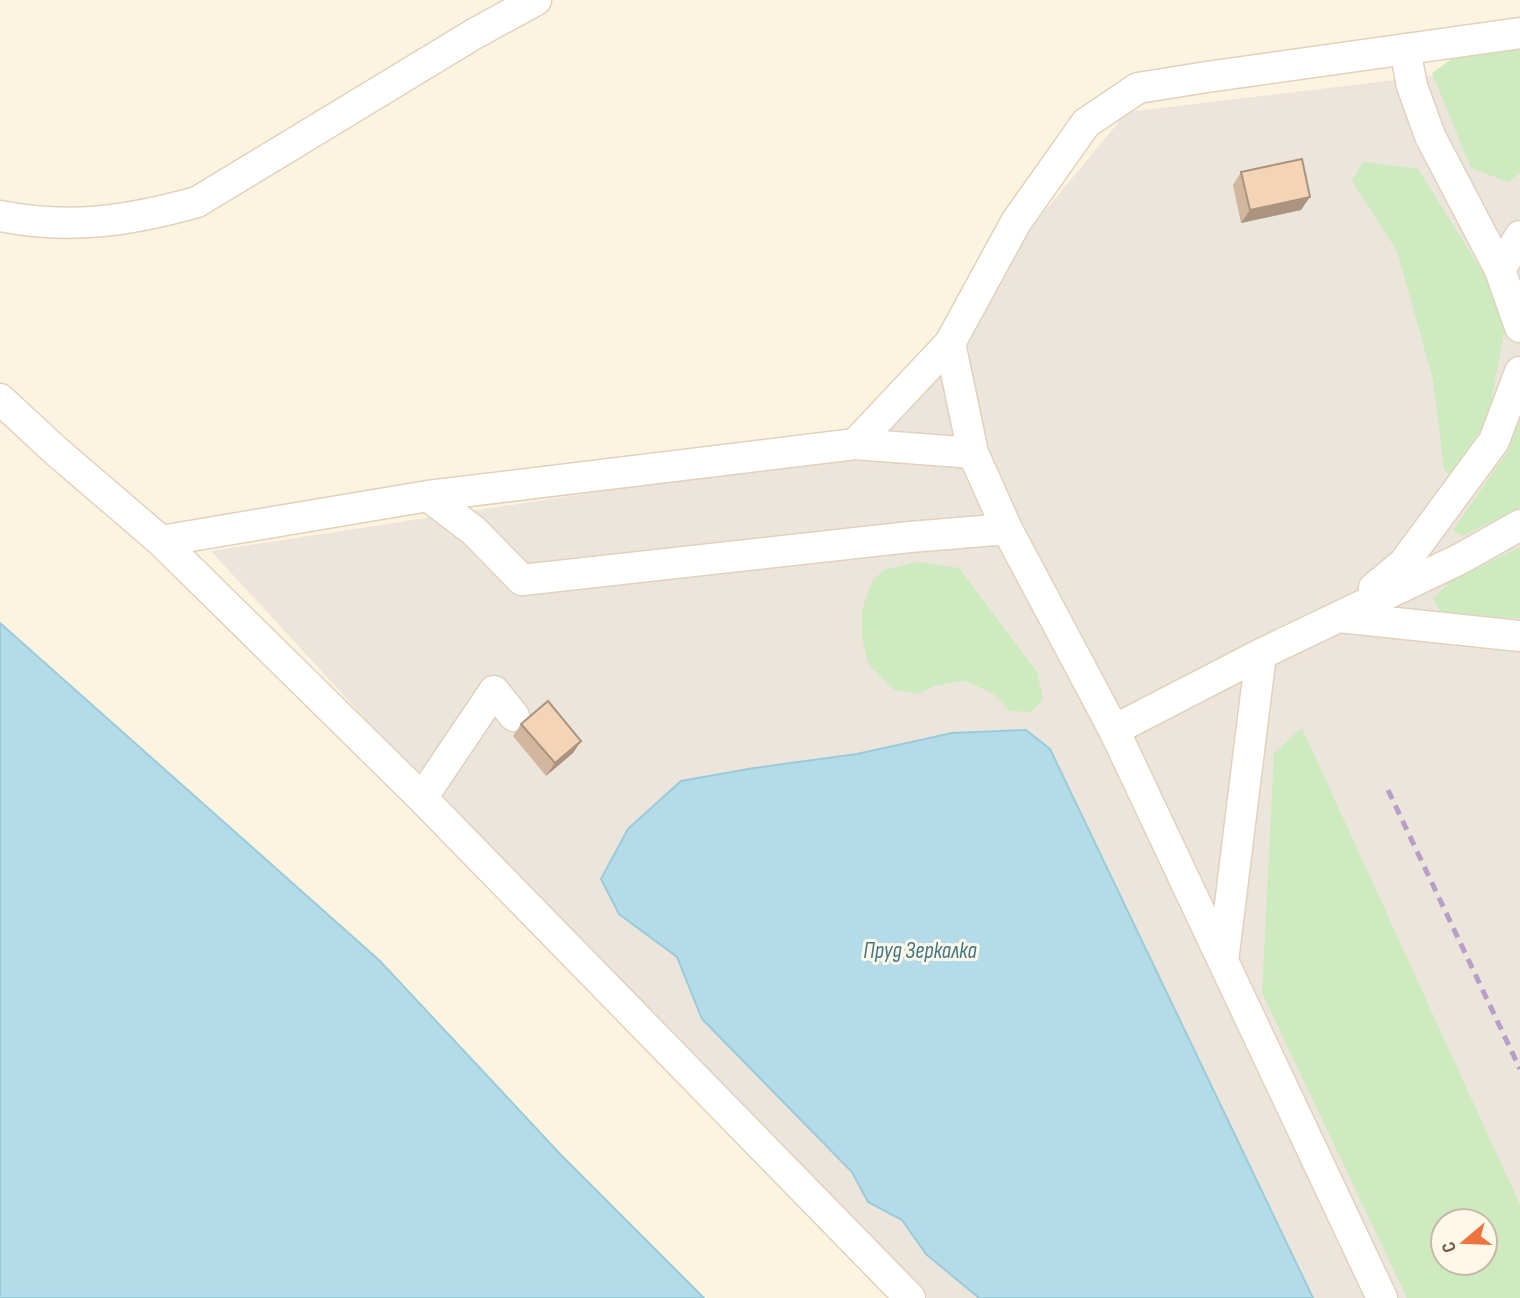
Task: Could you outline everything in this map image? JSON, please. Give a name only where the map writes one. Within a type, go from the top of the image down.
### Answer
[{"type":"street","points":[[0,216],[34,223],[79,224],[146,216],[197,202],[474,34],[536,0]]},
{"type":"street","points":[[855,444],[950,343],[1016,222],[1086,123],[1138,88],[1520,33]]},
{"type":"street","points":[[1405,49],[1412,86],[1430,136],[1500,270],[1520,327]]},
{"type":"street","points":[[1500,270],[1520,236]]},
{"type":"street","points":[[950,343],[973,453],[1007,529],[1114,730],[1382,1298]]},
{"type":"street","points":[[1338,617],[1404,564],[1494,441],[1520,372]]},
{"type":"street","points":[[0,399],[161,541],[422,798],[910,1298]]},
{"type":"street","points":[[161,541],[428,496],[855,444],[973,453]]},
{"type":"street","points":[[428,496],[474,531],[522,580],[910,537],[1007,529]]},
{"type":"street","points":[[1114,730],[1261,654],[1460,559],[1520,525]]},
{"type":"street","points":[[1338,617],[1520,636]]},
{"type":"street","points":[[1223,961],[1261,654]]},
{"type":"street","points":[[422,798],[494,691],[514,716]]},
{"type":"shaded area","points":[[1520,65],[1520,1298],[927,1298],[541,910],[211,551],[843,454],[1127,112]]},
{"type":"green space","points":[[1520,49],[1520,173],[1508,182],[1471,168],[1432,73],[1456,56]]},
{"type":"green space","points":[[1363,162],[1418,169],[1490,284],[1505,327],[1488,420],[1450,475],[1444,470],[1433,380],[1397,251],[1352,181]]},
{"type":"green space","points":[[1518,397],[1520,508],[1462,536],[1453,530],[1510,448]]},
{"type":"green space","points":[[1520,547],[1520,618],[1443,618],[1433,598],[1451,581]]},
{"type":"green space","points":[[917,562],[959,568],[1037,672],[1043,699],[1031,712],[1010,711],[993,694],[964,680],[935,686],[917,694],[895,690],[869,666],[862,637],[862,610],[872,581],[884,570]]},
{"type":"green space","points":[[1302,728],[1520,1205],[1520,1298],[1407,1298],[1262,993],[1274,753]]},
{"type":"water","points":[[0,623],[380,961],[561,1155],[704,1298],[0,1298]]},
{"type":"water","name":"Пруд Зеркалка","points":[[1026,730],[1050,749],[1313,1298],[979,1298],[926,1254],[902,1220],[868,1202],[852,1172],[702,1019],[677,957],[619,914],[601,879],[628,829],[681,781],[857,754],[952,733]]},
{"type":"building","points":[[1302,159],[1310,197],[1250,210],[1241,172]]},
{"type":"building","points":[[548,701],[581,741],[555,763],[521,724]]},
{"type":"railway","points":[[1388,790],[1520,1069]]}]
